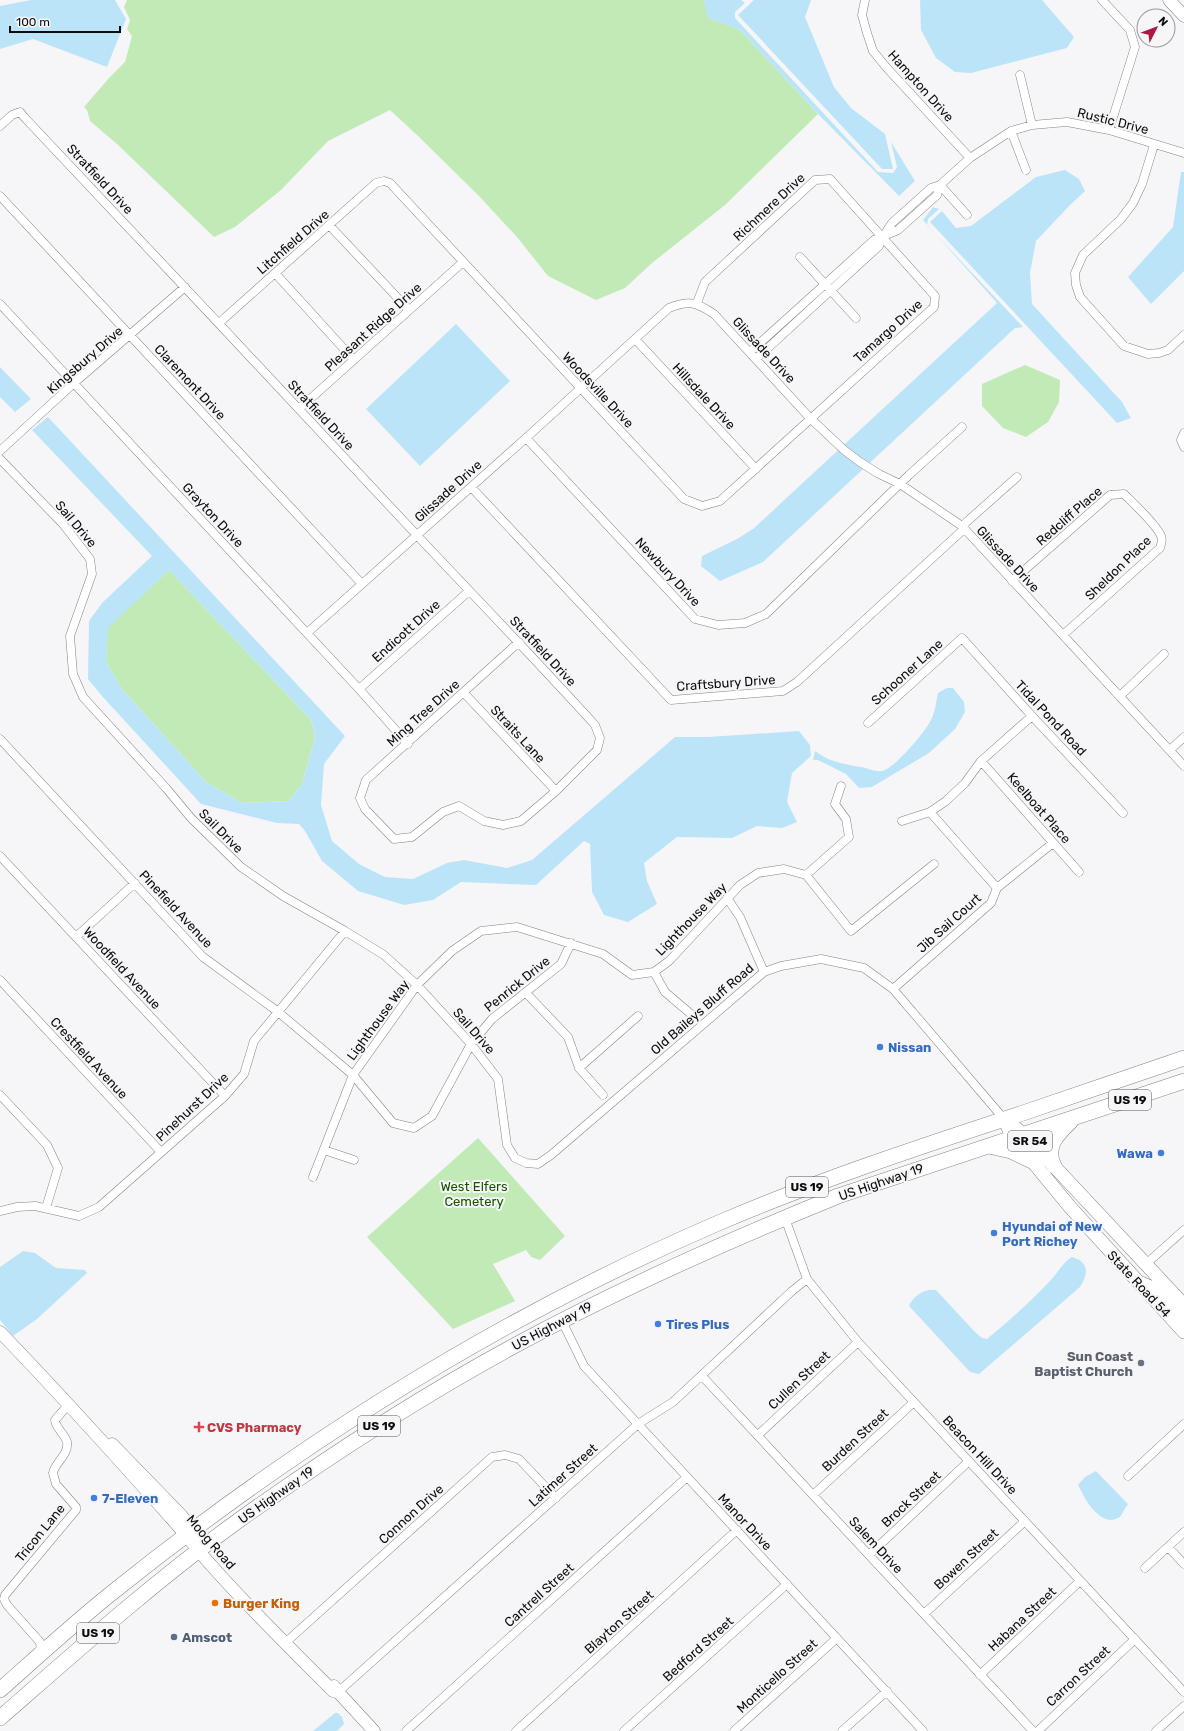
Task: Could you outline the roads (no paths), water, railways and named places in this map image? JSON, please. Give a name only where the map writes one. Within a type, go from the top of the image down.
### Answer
[{"type":"highway","name":"US Highway 19","points":[[0,1690],[106,1597],[272,1472],[362,1412],[453,1356],[549,1303],[648,1254],[778,1198],[888,1157],[1184,1058]]},
{"type":"highway","name":"US Highway 19","points":[[2,1716],[121,1614],[202,1548],[327,1459],[450,1382],[562,1321],[672,1267],[785,1218],[857,1190],[1184,1081]]},
{"type":"highway","points":[[1054,1166],[1050,1155],[1054,1140],[1075,1118]]},
{"type":"highway","points":[[988,1146],[1011,1151],[1032,1161]]},
{"type":"highway","points":[[562,1321],[568,1307],[578,1297],[623,1273],[648,1254]]},
{"type":"highway","points":[[450,1382],[456,1371],[549,1316],[549,1303]]},
{"type":"highway","points":[[2,1716],[13,1697],[42,1666],[44,1659],[41,1654]]},
{"type":"main road","name":"State Road 54","points":[[1004,1119],[1018,1136],[1032,1161],[1078,1216],[1184,1332]]},
{"type":"main road","name":"State Road 54","points":[[1018,1136],[1054,1166],[1184,1305]]},
{"type":"main road","points":[[1136,1281],[1157,1290],[1184,1317]]},
{"type":"street","name":"Hampton Drive","points":[[865,0],[862,15],[873,51],[970,158]]},
{"type":"street","points":[[1102,0],[1130,30],[1135,47],[1109,130]]},
{"type":"street","points":[[1169,0],[1184,16]]},
{"type":"street","points":[[1020,75],[1032,125]]},
{"type":"street","name":"Stratfield Drive","points":[[0,126],[12,115],[20,112],[186,287],[469,591],[519,642],[595,725],[600,738],[597,750],[556,791]]},
{"type":"street","name":"Rustic Drive","points":[[792,320],[828,287],[874,240],[882,237],[892,224],[931,188],[940,185],[970,158],[1011,131],[1032,125],[1068,122],[1109,130],[1184,153]]},
{"type":"street","points":[[1011,131],[1026,170]]},
{"type":"street","points":[[1154,144],[1142,184],[1133,203],[1121,219],[1083,255],[1075,273],[1076,285],[1080,297],[1124,346],[1148,354],[1158,353],[1168,350],[1184,335]]},
{"type":"street","name":"Richmere Drive","points":[[696,303],[705,282],[815,180],[830,180],[882,237]]},
{"type":"street","name":"Litchfield Drive","points":[[219,323],[330,226],[376,183],[384,181]]},
{"type":"street","name":"Woodsville Drive","points":[[384,181],[390,183],[684,500],[702,506],[720,502],[810,418]]},
{"type":"street","points":[[940,185],[967,215]]},
{"type":"street","name":"Claremont Drive","points":[[0,196],[362,584]]},
{"type":"street","points":[[330,226],[409,310]]},
{"type":"street","name":"Tamargo Drive","points":[[810,418],[934,307],[935,296],[882,237]]},
{"type":"street","points":[[800,257],[856,318]]},
{"type":"street","name":"Pleasant Ridge Drive","points":[[299,409],[463,262]]},
{"type":"street","points":[[275,273],[354,360]]},
{"type":"street","name":"Kingsbury Drive","points":[[0,451],[74,383],[186,287]]},
{"type":"street","name":"Glissade Drive","points":[[307,633],[526,438],[669,308],[682,303],[696,303],[714,314],[810,418],[836,442],[860,462],[879,474],[900,484],[963,528],[1184,766]]},
{"type":"street","name":"Grayton Drive","points":[[0,304],[359,689],[408,744]]},
{"type":"street","points":[[750,352],[770,334],[792,320]]},
{"type":"street","points":[[756,359],[776,341],[792,320]]},
{"type":"street","points":[[770,334],[776,341]]},
{"type":"street","name":"Hillsdale Drive","points":[[635,339],[756,469]]},
{"type":"street","name":"Newbury Drive","points":[[526,438],[695,619],[718,624],[745,623],[766,614],[900,484],[962,427]]},
{"type":"street","points":[[1184,433],[1181,440],[1184,447]]},
{"type":"street","name":"Sail Drive","points":[[0,459],[63,524],[90,559],[92,574],[70,636],[73,674],[83,697],[166,788],[191,818],[241,867],[283,896],[384,955],[417,985],[471,1044],[498,1079],[507,1145],[515,1158],[526,1163]]},
{"type":"street","points":[[963,528],[1017,478]]},
{"type":"street","name":"Craftsbury Drive","points":[[471,487],[671,700],[783,691],[797,682],[963,528]]},
{"type":"street","name":"Redcliff Place","points":[[1012,581],[1110,495],[1124,494],[1142,513]]},
{"type":"street","name":"Sheldon Place","points":[[1063,636],[1160,548],[1162,542],[1160,535],[1142,513]]},
{"type":"street","name":"Endicott Drive","points":[[359,689],[469,591]]},
{"type":"street","name":"Tidal Pond Road","points":[[962,638],[1032,716],[1124,813]]},
{"type":"street","name":"Schooner Lane","points":[[868,723],[962,638]]},
{"type":"street","name":"Ming Tree Drive","points":[[519,642],[408,744],[366,780],[360,798],[365,809],[394,839],[412,837],[443,812],[459,806],[484,822],[503,825],[521,821],[556,791]]},
{"type":"street","points":[[1120,696],[1164,654]]},
{"type":"street","name":"Straits Lane","points":[[464,693],[556,791]]},
{"type":"street","points":[[902,821],[930,812],[946,801],[965,783],[981,760],[1032,716]]},
{"type":"street","points":[[1170,750],[1184,737]]},
{"type":"street","name":"Pinefield Avenue","points":[[0,739],[203,957],[277,1011],[353,1075]]},
{"type":"street","name":"Keelboat Place","points":[[981,760],[1078,872]]},
{"type":"street","points":[[841,786],[835,804],[846,819],[849,837],[806,875],[851,931],[934,864]]},
{"type":"street","points":[[930,812],[997,888]]},
{"type":"street","name":"Jib Sail Court","points":[[893,989],[991,903],[997,888],[1053,843]]},
{"type":"street","name":"Woodfield Avenue","points":[[0,856],[225,1096]]},
{"type":"street","name":"Lighthouse Way","points":[[313,1177],[353,1075],[417,985],[452,951],[480,931],[517,927],[603,954],[632,975],[654,972],[669,961],[740,884],[758,873],[784,869],[806,875]]},
{"type":"street","points":[[76,937],[135,884]]},
{"type":"street","points":[[727,898],[740,917],[764,972]]},
{"type":"street","name":"Pinehurst Drive","points":[[0,1211],[25,1206],[46,1208],[79,1216],[99,1207],[225,1096],[244,1074],[254,1040],[345,931]]},
{"type":"street","name":"Penrick Drive","points":[[353,1075],[393,1123],[414,1128],[432,1116],[471,1044],[492,1019],[561,964],[571,943]]},
{"type":"street","name":"Old Baileys Bluff Road","points":[[526,1163],[538,1164],[551,1155],[764,972],[781,966],[821,959],[864,968],[893,989],[1004,1119]]},
{"type":"street","points":[[654,972],[665,992],[692,1015]]},
{"type":"street","name":"Crestfield Avenue","points":[[0,980],[161,1152]]},
{"type":"street","points":[[526,993],[568,1037],[579,1068],[603,1095]]},
{"type":"street","points":[[579,1068],[638,1016]]},
{"type":"street","points":[[0,1095],[48,1145],[58,1168],[46,1208]]},
{"type":"street","points":[[324,1150],[354,1160]]},
{"type":"street","name":"Beacon Hill Drive","points":[[785,1218],[808,1279],[858,1342],[1184,1692]]},
{"type":"street","points":[[1146,1264],[1184,1230]]},
{"type":"street","name":"Latimer Street","points":[[338,1692],[638,1424],[673,1402],[792,1291],[808,1279]]},
{"type":"street","name":"Manor Drive","points":[[562,1321],[584,1366],[923,1731]]},
{"type":"street","name":"Moog Road","points":[[0,1332],[69,1404],[124,1455],[202,1548],[334,1691],[338,1692],[374,1731]]},
{"type":"street","name":"Cullen Street","points":[[758,1436],[858,1342]]},
{"type":"street","name":"Salem Drive","points":[[702,1376],[1033,1731]]},
{"type":"street","name":"Burden Street","points":[[813,1495],[914,1402]]},
{"type":"street","name":"Tricon Lane","points":[[41,1654],[40,1642],[7,1605],[4,1599],[5,1595],[76,1510],[76,1507],[56,1484],[53,1474],[67,1448],[66,1441],[56,1426],[55,1420],[69,1404]]},
{"type":"street","points":[[1128,1476],[1184,1424]]},
{"type":"street","name":"Connon Drive","points":[[288,1640],[492,1457],[505,1455],[519,1459],[556,1498]]},
{"type":"street","name":"Brock Street","points":[[869,1555],[969,1462]]},
{"type":"street","name":"Cantrell Street","points":[[406,1731],[687,1477]]},
{"type":"street","name":"Bowen Street","points":[[924,1614],[1025,1521]]},
{"type":"street","name":"Blayton Street","points":[[516,1731],[737,1530]]},
{"type":"street","points":[[1145,1568],[1184,1532]]},
{"type":"street","points":[[1168,1547],[1184,1564]]},
{"type":"street","name":"Habana Street","points":[[980,1674],[1080,1580]]},
{"type":"street","name":"Bedford Street","points":[[624,1731],[787,1584]]},
{"type":"street","name":"Monticello Street","points":[[734,1731],[837,1638]]},
{"type":"street","name":"Carron Street","points":[[1038,1731],[1135,1640]]},
{"type":"street","points":[[842,1731],[887,1691]]},
{"type":"street","points":[[1156,1731],[1184,1706]]},
{"type":"water","points":[[31,0],[115,0],[126,19],[107,67],[33,39],[0,49],[0,6]]},
{"type":"water","points":[[704,0],[741,0],[745,3],[735,12],[735,18],[878,172],[893,173],[897,167],[891,142],[915,181],[899,196],[818,114],[740,30],[708,18]]},
{"type":"water","points":[[754,0],[811,0],[805,17],[834,87],[851,108],[885,134],[893,169],[882,169],[738,15]]},
{"type":"water","points":[[920,0],[1042,0],[1074,37],[1067,48],[971,73],[955,72],[936,58],[921,30]]},
{"type":"water","points":[[1065,170],[1079,179],[1085,191],[1036,241],[1030,273],[1032,304],[1122,402],[1131,418],[1117,423],[930,222],[942,211],[956,228],[971,226],[1036,177]]},
{"type":"water","points":[[1181,172],[1184,172],[1184,271],[1151,304],[1128,277],[1173,227]]},
{"type":"water","points":[[933,207],[939,209],[928,219],[927,225],[923,220]]},
{"type":"water","points":[[936,234],[1023,327],[1015,328],[763,562],[720,581],[701,566],[702,556],[737,539],[753,529],[997,303]]},
{"type":"water","points":[[456,324],[510,381],[420,466],[366,409]]},
{"type":"water","points":[[0,367],[31,399],[15,412],[0,397]]},
{"type":"water","points":[[48,417],[345,736],[324,764],[321,805],[332,841],[359,864],[385,877],[413,879],[447,863],[464,860],[507,868],[532,860],[675,737],[708,737],[799,731],[810,745],[811,756],[792,773],[787,802],[797,822],[782,828],[757,826],[732,838],[677,837],[644,863],[647,881],[657,904],[628,922],[604,915],[592,892],[590,844],[584,841],[536,885],[461,882],[433,900],[404,905],[358,891],[322,861],[305,831],[299,824],[277,823],[201,804],[88,679],[89,621],[102,603],[152,556],[32,430]],"holes":[[[169,570],[311,720],[315,737],[302,784],[289,801],[242,803],[206,782],[122,689],[106,662],[108,628]]]},
{"type":"water","points":[[947,688],[953,688],[964,702],[965,712],[955,729],[929,753],[872,787],[859,788],[846,774],[818,760],[813,760],[815,751],[826,758],[843,764],[877,771],[882,771],[888,768],[902,757],[923,733],[932,717],[938,693]]},
{"type":"water","points":[[23,1251],[35,1253],[56,1268],[85,1270],[87,1273],[37,1319],[13,1336],[0,1320],[0,1267]]},
{"type":"water","points":[[1072,1257],[1082,1262],[1086,1269],[1085,1278],[1080,1287],[979,1374],[970,1372],[909,1306],[916,1296],[928,1290],[936,1290],[975,1332],[982,1338],[987,1339],[1034,1297]]},
{"type":"water","points":[[1096,1471],[1128,1504],[1120,1517],[1111,1520],[1100,1516],[1091,1507],[1080,1490],[1078,1485],[1085,1477]]},
{"type":"water","points":[[335,1713],[338,1713],[342,1717],[344,1724],[337,1731],[313,1731]]},
{"type":"place","name":"Nissan","points":[[880,1047]]},
{"type":"place","name":"Wawa","points":[[1161,1153]]},
{"type":"place","name":"Hyundai of New Port Richey","points":[[994,1233]]},
{"type":"place","name":"Tires Plus","points":[[658,1324]]},
{"type":"place","name":"Sun Coast Baptist Church","points":[[1141,1363]]},
{"type":"place","name":"CVS Pharmacy","points":[[199,1427]]},
{"type":"place","name":"7-Eleven","points":[[94,1498]]},
{"type":"place","name":"Burger King","points":[[215,1603]]},
{"type":"place","name":"Amscot","points":[[174,1637]]},
{"type":"park label","name":"West Elfers Cemetery","points":[[474,1194]]}]
